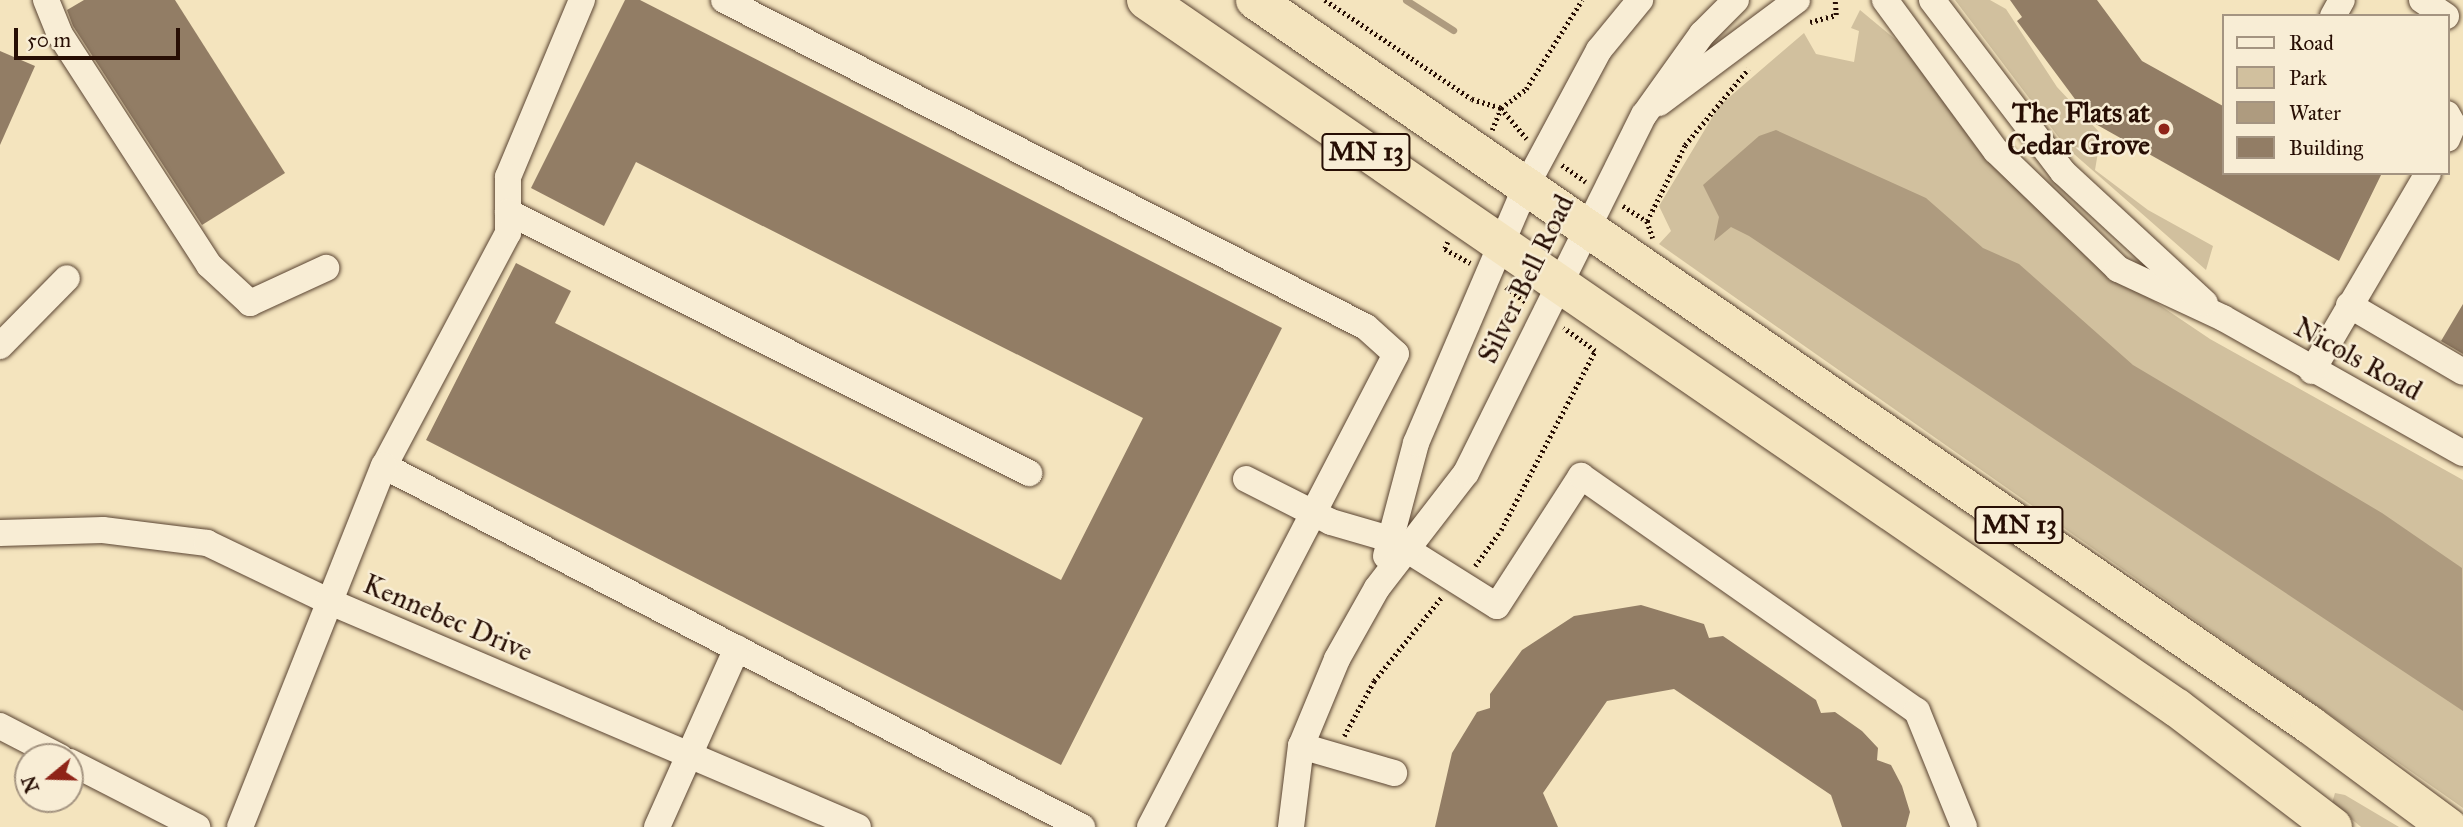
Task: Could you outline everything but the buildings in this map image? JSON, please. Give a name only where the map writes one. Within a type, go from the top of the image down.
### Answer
[{"type":"highway","name":"MN 13","points":[[1146,0],[2177,708],[2333,827]]},
{"type":"highway","name":"MN 13","points":[[1255,0],[2448,827]]},
{"type":"street","points":[[46,0],[60,33],[209,265],[250,303],[326,268]]},
{"type":"street","points":[[240,827],[384,466],[508,233],[508,177],[582,0]]},
{"type":"street","points":[[724,0],[1366,327],[1396,354],[1150,827]]},
{"type":"street","name":"Silver Bell Road","points":[[1400,544],[1416,443],[1504,245],[1526,186],[1599,50],[1640,0]]},
{"type":"street","name":"Silver Bell Road","points":[[1292,827],[1301,746],[1327,680],[1400,544],[1466,472],[1644,115],[1702,34],[1736,0]]},
{"type":"street","points":[[1644,115],[1797,0]]},
{"type":"street","points":[[1874,0],[1901,22]]},
{"type":"street","points":[[1885,0],[1996,151],[2056,216],[2141,284],[2222,318]]},
{"type":"street","points":[[1932,0],[2063,173],[2222,318]]},
{"type":"street","points":[[2422,0],[2444,14]]},
{"type":"street","points":[[2449,118],[2453,125],[2449,134]]},
{"type":"street","points":[[2312,371],[2427,175]]},
{"type":"street","points":[[508,212],[1029,473]]},
{"type":"street","points":[[0,346],[67,278]]},
{"type":"street","points":[[2349,305],[2463,372]]},
{"type":"street","name":"Nicols Road","points":[[2222,318],[2312,371],[2463,453]]},
{"type":"street","points":[[384,466],[1082,827]]},
{"type":"street","points":[[1246,479],[1314,513],[1400,544],[1497,606],[1581,476],[1917,711],[1964,827]]},
{"type":"street","name":"Kennebec Drive","points":[[0,533],[103,530],[206,542],[328,601],[858,827]]},
{"type":"street","points":[[657,827],[686,753],[737,648]]},
{"type":"street","points":[[0,726],[33,743]]},
{"type":"street","points":[[1301,746],[1394,774]]},
{"type":"street","points":[[84,769],[197,827]]},
{"type":"path","points":[[1325,0],[1472,99],[1501,108],[1526,89],[1582,0]]},
{"type":"green space","points":[[1955,0],[1990,0],[2006,9],[2057,87],[2101,134],[2095,170],[2148,210],[2213,246],[2206,270],[2066,147]]},
{"type":"green space","points":[[1860,10],[1913,54],[2005,176],[2087,256],[2210,339],[2463,480],[2463,808],[1659,244],[1671,231],[1659,206],[1719,106],[1804,33],[1816,54],[1854,62],[1859,31],[1851,28]]},
{"type":"green space","points":[[2335,793],[2345,795],[2399,827],[2361,827],[2332,803]]},
{"type":"water","points":[[1776,130],[1926,198],[1983,248],[2019,264],[2133,365],[2382,513],[2462,568],[2463,711],[1749,236],[1731,227],[1714,241],[1719,217],[1703,185],[1759,136]]},
{"type":"waterway","points":[[1406,0],[1453,30]]},
{"type":"place","name":"The Flats at Cedar Grove","points":[[2164,129]]}]
